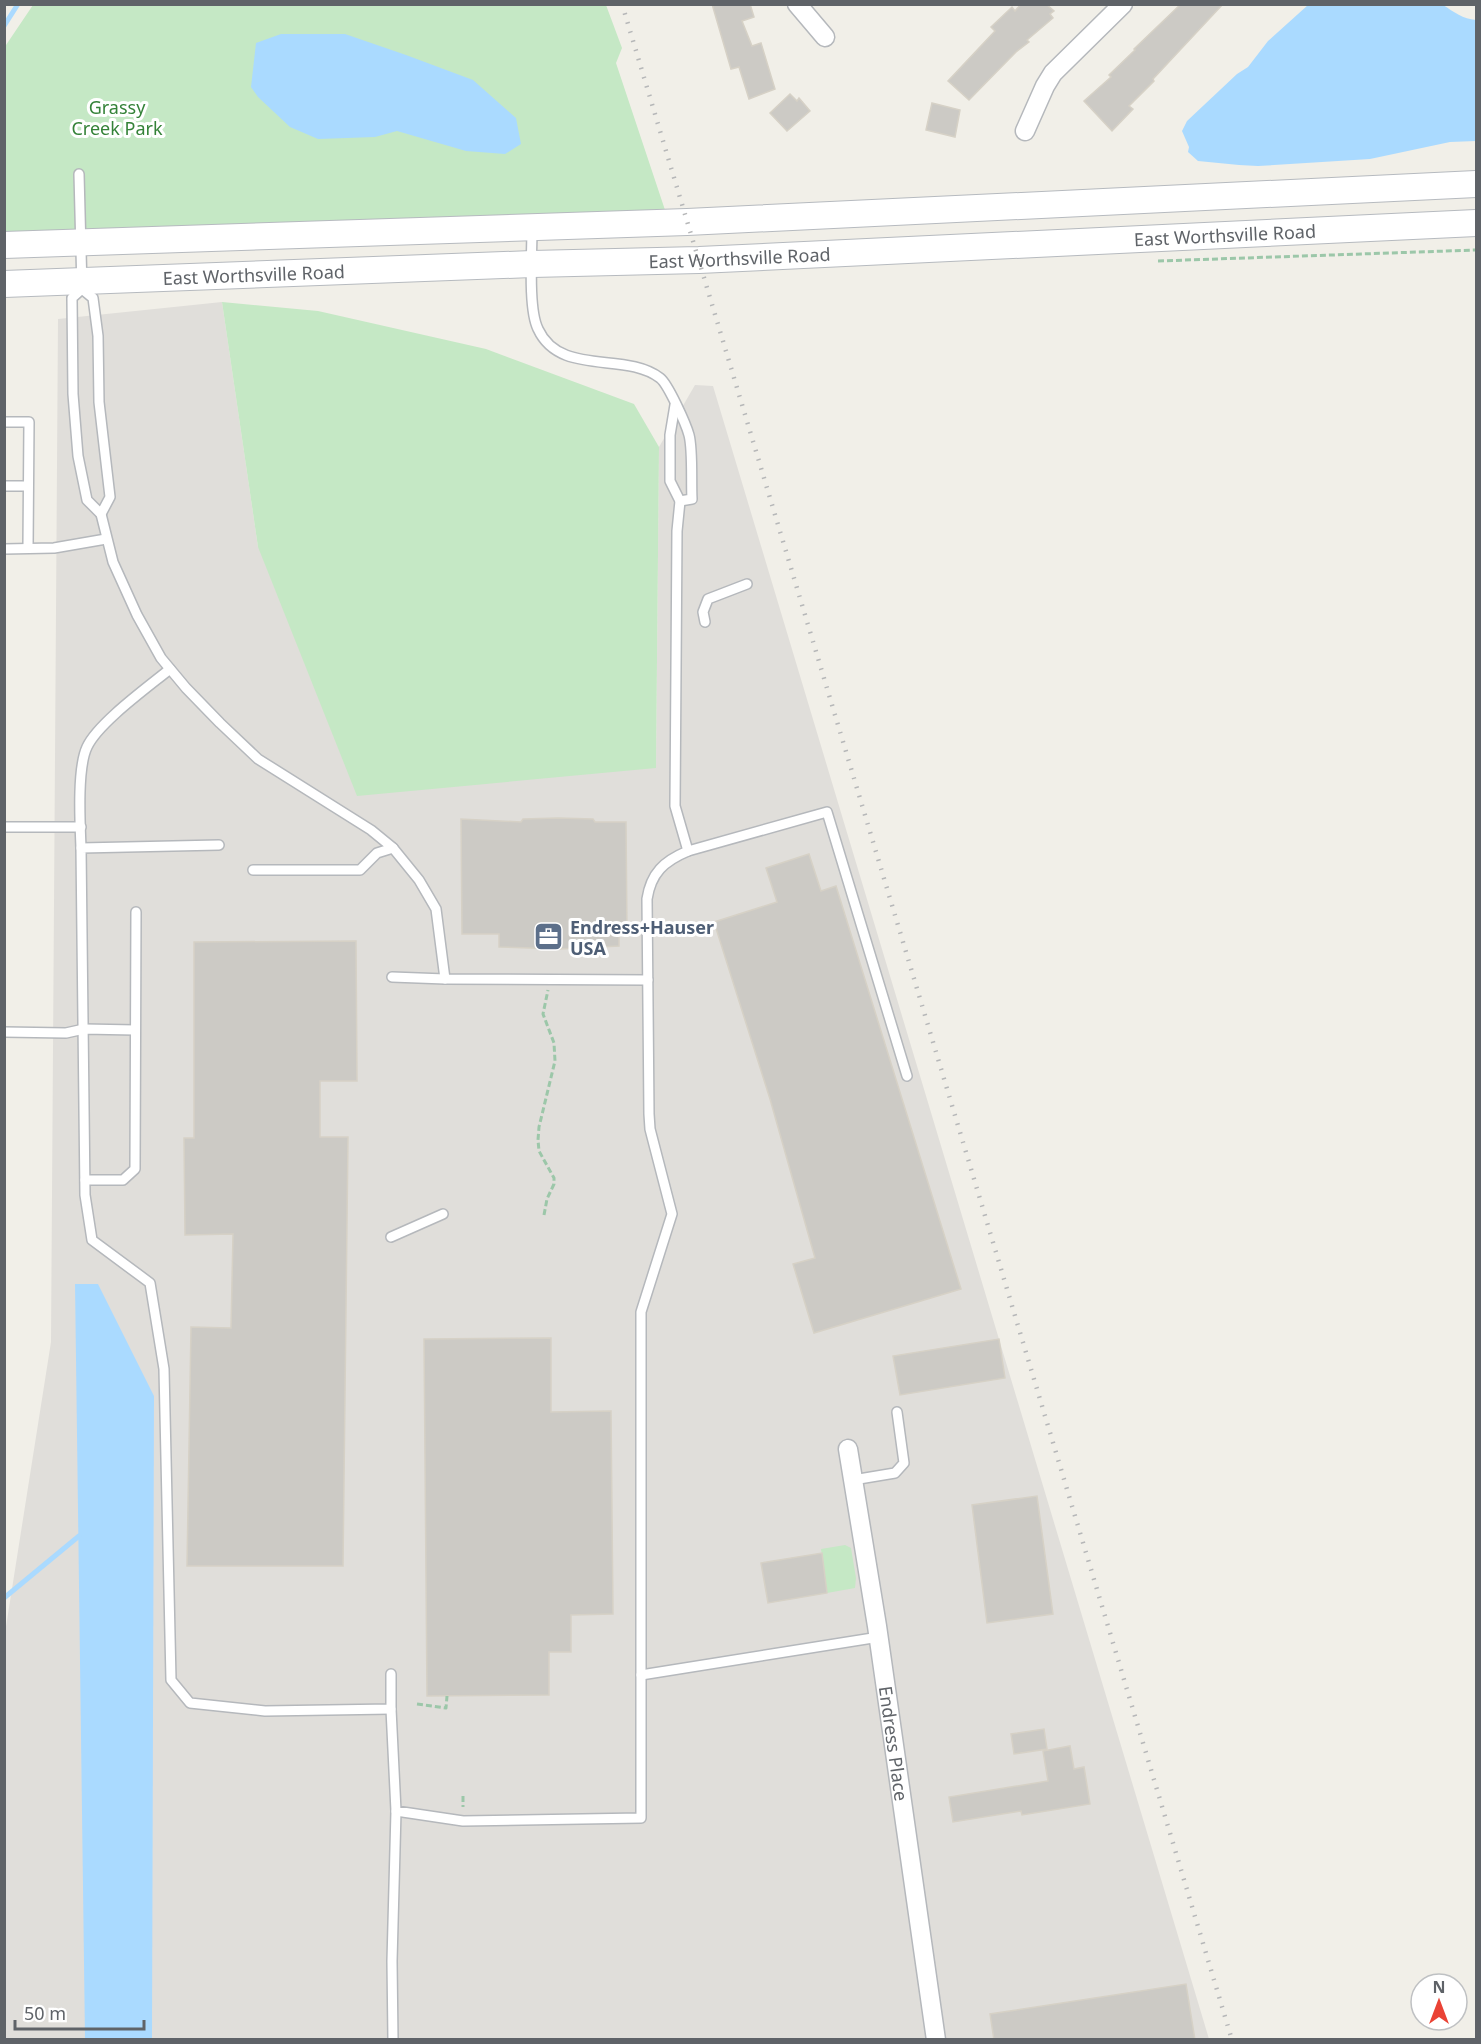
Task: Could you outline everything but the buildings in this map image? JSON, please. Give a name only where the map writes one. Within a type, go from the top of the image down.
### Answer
[{"type":"main road","name":"East Worthsville Road","points":[[4,245],[687,222],[1476,184]]},
{"type":"main road","name":"East Worthsville Road","points":[[4,284],[82,285],[532,264],[699,260],[1476,223]]},
{"type":"street","points":[[797,4],[825,37]]},
{"type":"street","points":[[1025,132],[1053,73],[1123,4]]},
{"type":"street","name":"Endress Place","points":[[848,1449],[879,1637],[936,2040]]},
{"type":"lane","points":[[79,174],[82,285],[72,298],[74,421],[78,456],[87,500],[101,514],[113,562],[137,615],[161,658],[170,669],[220,723],[258,759],[371,830],[393,848],[419,880],[436,909],[445,979]]},
{"type":"lane","points":[[532,227],[534,313],[536,326],[544,340],[555,350],[576,358],[649,371],[662,379],[671,391],[689,435],[692,499],[680,501]]},
{"type":"lane","points":[[82,285],[93,298],[98,336],[99,402],[110,497],[101,514]]},
{"type":"lane","points":[[675,405],[670,435],[670,481],[680,501],[677,531],[675,806],[688,851]]},
{"type":"lane","points":[[4,422],[28,422],[28,548]]},
{"type":"lane","points":[[4,486],[28,486]]},
{"type":"lane","points":[[4,549],[54,548],[106,539]]},
{"type":"lane","points":[[705,622],[703,612],[708,599],[747,584]]},
{"type":"lane","points":[[170,669],[99,729],[86,747],[80,800],[85,1180],[92,1240],[150,1283],[152,1294],[164,1369],[171,1680],[190,1703],[265,1711],[391,1709]]},
{"type":"lane","points":[[396,1811],[463,1821],[641,1818],[641,1312],[672,1214],[649,1122],[647,899],[654,873],[676,856],[688,851],[827,812],[908,1076]]},
{"type":"lane","points":[[4,827],[81,827]]},
{"type":"lane","points":[[81,848],[219,845]]},
{"type":"lane","points":[[253,870],[360,870],[377,853],[393,848]]},
{"type":"lane","points":[[85,1180],[123,1180],[135,1169],[136,912]]},
{"type":"lane","points":[[392,976],[445,979],[648,980]]},
{"type":"lane","points":[[4,1032],[66,1033],[84,1029],[135,1030]]},
{"type":"lane","points":[[392,1237],[443,1214]]},
{"type":"lane","points":[[853,1480],[895,1473],[904,1463],[897,1412]]},
{"type":"lane","points":[[641,1675],[879,1637]]},
{"type":"lane","points":[[391,1674],[396,1811],[392,1960],[393,2040]]},
{"type":"path","points":[[544,1215],[554,1184],[554,1178],[539,1151],[538,1140],[555,1061],[554,1043],[543,1014],[549,980]]},
{"type":"path","points":[[417,1704],[446,1708],[447,1696]]},
{"type":"path","points":[[463,1796],[463,1807]]},
{"type":"shaded area","points":[[222,302],[258,547],[656,768],[659,447],[695,385],[713,386],[1209,2039],[5,2040],[5,1633],[51,1342],[58,319]]},
{"type":"green space","name":"Grassy Creek Park","points":[[33,5],[606,5],[622,48],[616,63],[665,210],[5,234],[4,48]]},
{"type":"green space","points":[[222,302],[318,311],[486,349],[634,404],[659,447],[656,768],[357,796],[258,547]]},
{"type":"green space","points":[[845,1545],[851,1548],[856,1578],[855,1588],[827,1593],[821,1549]]},
{"type":"water","points":[[1308,5],[1443,5],[1463,17],[1476,20],[1476,141],[1450,142],[1370,159],[1258,166],[1198,161],[1188,152],[1189,147],[1182,131],[1187,121],[1237,74],[1248,67],[1268,41]]},
{"type":"water","points":[[281,34],[345,34],[473,80],[516,118],[521,144],[505,154],[466,151],[397,131],[375,137],[318,139],[290,127],[258,97],[251,87],[256,43]]},
{"type":"water","points":[[75,1284],[98,1284],[154,1396],[152,2039],[85,2039]]},
{"type":"waterway","points":[[4,26],[18,4]]},
{"type":"waterway","points":[[4,1598],[79,1536]]},
{"type":"railway","points":[[622,4],[1232,2040]]},
{"type":"place","name":"Endress+Hauser USA","points":[[549,937]]}]
